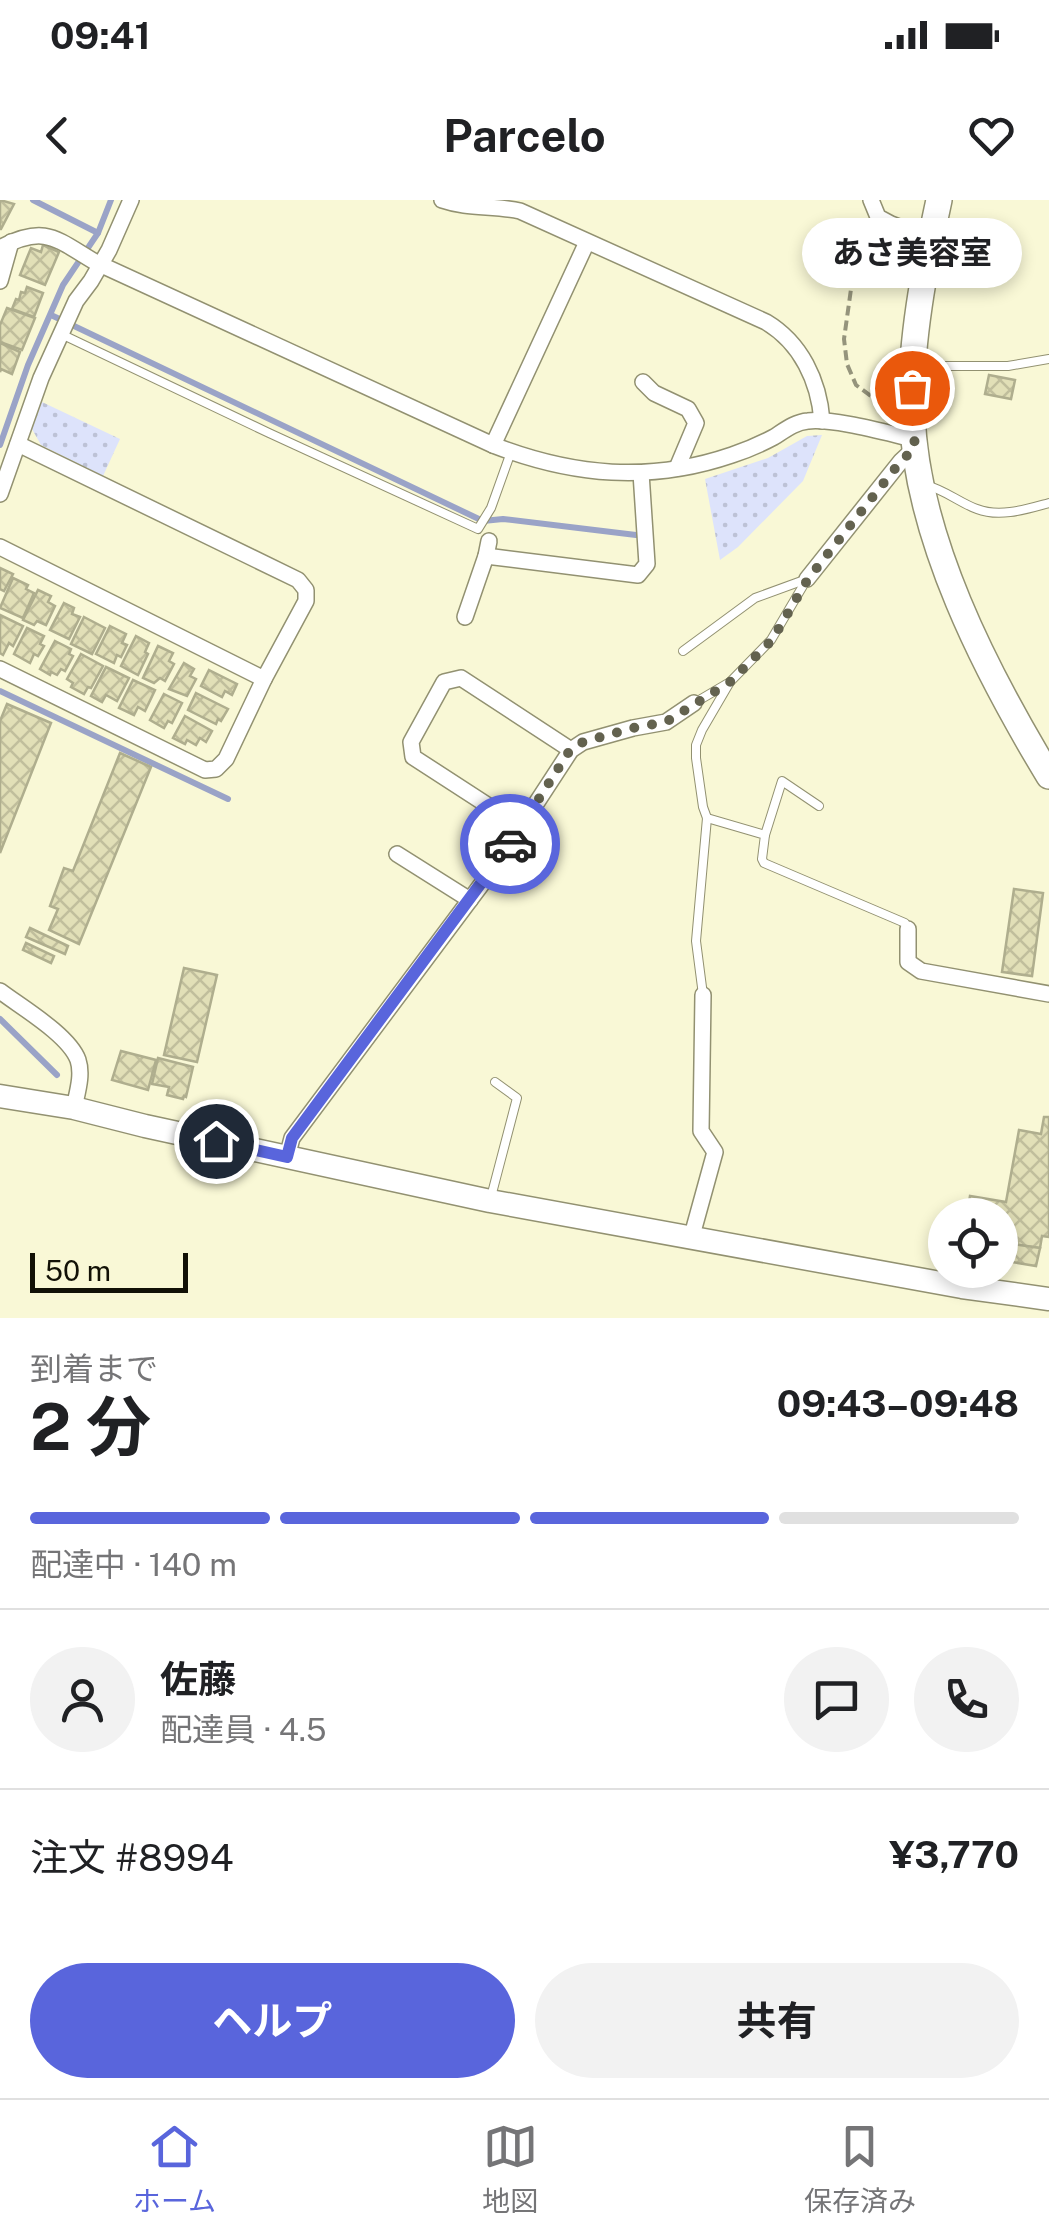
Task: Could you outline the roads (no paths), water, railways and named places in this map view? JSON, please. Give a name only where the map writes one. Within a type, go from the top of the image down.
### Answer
[{"type":"main road","points":[[938,200],[913,366],[914,436],[922,484],[948,574],[974,637],[1047,771]]},
{"type":"street","points":[[0,494],[41,378],[76,300],[132,200]]},
{"type":"street","points":[[442,200],[463,207],[520,211],[784,332],[795,345],[820,396],[822,421]]},
{"type":"street","points":[[870,200],[878,216],[930,239]]},
{"type":"street","points":[[0,281],[8,259],[6,245],[23,237],[44,235],[98,264],[493,445],[538,461],[599,473],[641,473],[700,464],[742,452],[806,420],[914,436],[901,461],[808,579]]},
{"type":"street","points":[[493,445],[587,242]]},
{"type":"street","points":[[643,382],[654,393],[688,408],[696,423],[677,468]]},
{"type":"street","points":[[0,670],[204,770],[216,768],[226,760],[306,601],[306,590],[298,580],[18,444]]},
{"type":"street","points":[[465,618],[488,549],[638,576],[647,564],[641,473]]},
{"type":"street","points":[[0,547],[264,680]]},
{"type":"street","points":[[521,828],[413,757],[412,742],[444,682],[461,678],[570,750]]},
{"type":"street","points":[[287,1157],[292,1138],[470,900],[570,750],[600,737],[666,722],[694,703]]},
{"type":"street","points":[[397,854],[470,900]]},
{"type":"street","points":[[908,929],[908,962],[921,972],[1049,994]]},
{"type":"street","points":[[0,991],[64,1040],[77,1058],[80,1076],[74,1108]]},
{"type":"street","points":[[691,1238],[715,1152],[701,1131],[703,995]]},
{"type":"street","points":[[0,1096],[74,1108],[490,1202],[1049,1298]]},
{"type":"lane","points":[[61,334],[478,530],[491,508],[511,452]]},
{"type":"lane","points":[[913,366],[1008,366],[1049,359]]},
{"type":"lane","points":[[922,484],[981,511],[1012,513],[1049,502]]},
{"type":"lane","points":[[683,651],[755,598],[808,579]]},
{"type":"lane","points":[[703,995],[696,941],[707,818],[696,745],[730,682],[772,640],[808,579]]},
{"type":"lane","points":[[694,703],[730,682]]},
{"type":"lane","points":[[819,806],[782,781],[765,836],[764,863],[905,923],[908,929]]},
{"type":"lane","points":[[707,818],[765,836]]},
{"type":"lane","points":[[490,1202],[517,1098],[495,1082]]},
{"type":"waterway","points":[[0,445],[28,365],[63,285],[98,233],[33,200]]},
{"type":"waterway","points":[[98,233],[111,200]]},
{"type":"waterway","points":[[51,315],[483,521],[503,519],[636,535]]},
{"type":"waterway","points":[[0,691],[228,799]]},
{"type":"waterway","points":[[0,1019],[57,1075]]},
{"type":"place","name":"あさ美容室","points":[[912,388]]}]
